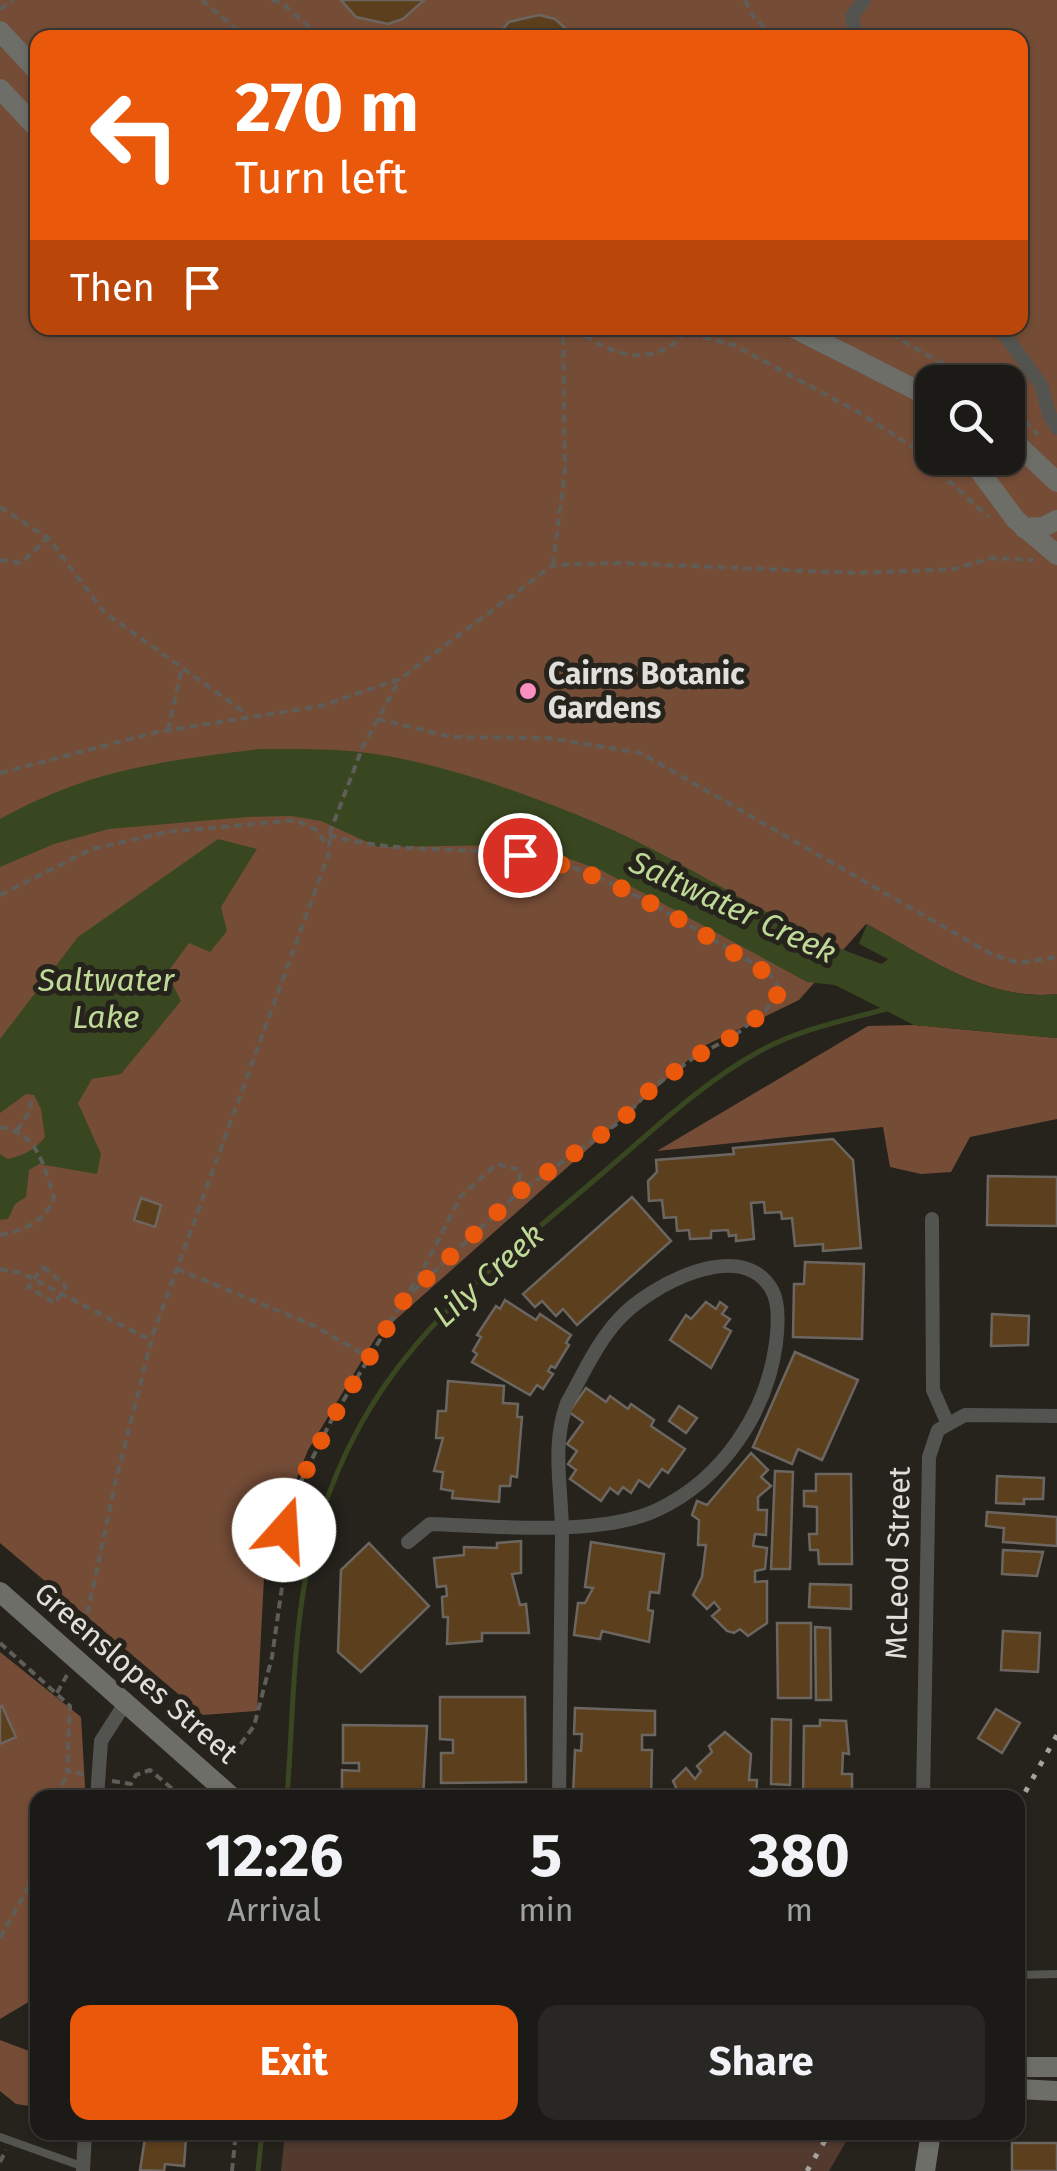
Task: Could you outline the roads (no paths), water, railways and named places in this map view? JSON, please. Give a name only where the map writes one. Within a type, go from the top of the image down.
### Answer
[{"type":"street","points":[[855,30],[852,16],[864,0]]},
{"type":"street","points":[[0,32],[30,64]]},
{"type":"street","points":[[0,89],[30,121]]},
{"type":"street","points":[[808,335],[915,389]]},
{"type":"street","points":[[1005,335],[1042,385],[1057,428]]},
{"type":"street","points":[[883,372],[915,398]]},
{"type":"street","points":[[1025,452],[1057,482]]},
{"type":"street","points":[[981,475],[1023,538],[1044,560]]},
{"type":"street","points":[[1023,538],[1057,520]]},
{"type":"street","points":[[932,1219],[934,1390],[947,1422],[965,1414],[1057,1416]]},
{"type":"street","points":[[408,1542],[430,1524],[562,1526],[656,1511],[722,1461],[742,1436],[767,1388],[777,1334],[777,1306],[771,1288],[758,1276],[734,1266],[704,1267],[665,1285],[619,1318],[582,1375],[562,1417],[557,1478],[562,1526],[558,1790]]},
{"type":"street","name":"McLeod Street","points":[[924,1790],[929,1457],[938,1430],[947,1422]]},
{"type":"street","name":"Greenslopes Street","points":[[0,1592],[224,1790]]},
{"type":"street","points":[[98,1790],[102,1741],[126,1702]]},
{"type":"street","points":[[1025,2067],[1057,2066]]},
{"type":"street","points":[[1025,2089],[1057,2091]]},
{"type":"street","points":[[84,2169],[85,2140]]},
{"type":"street","points":[[917,2140],[925,2166]]},
{"type":"street","points":[[925,2166],[929,2140]]},
{"type":"lane","points":[[1025,1975],[1057,1974]]},
{"type":"lane","points":[[0,2137],[84,2169]]},
{"type":"water","name":"Saltwater Creek","points":[[260,749],[332,750],[404,759],[528,796],[649,847],[847,951],[882,964],[888,959],[859,944],[867,924],[982,984],[1031,995],[1057,994],[1057,1038],[914,1025],[835,985],[807,982],[601,870],[515,845],[378,847],[321,821],[291,816],[247,817],[109,829],[54,844],[0,867],[0,819],[33,802],[126,770]]},
{"type":"water","name":"Saltwater Lake","points":[[218,839],[257,849],[221,907],[227,931],[210,952],[189,943],[167,973],[181,1001],[121,1074],[92,1079],[78,1103],[101,1154],[97,1174],[39,1164],[29,1170],[26,1197],[15,1204],[8,1219],[0,1220],[0,1154],[8,1159],[19,1156],[45,1137],[41,1109],[34,1095],[26,1094],[0,1113],[0,1039],[78,937]]},
{"type":"waterway","name":"Lily Creek","points":[[287,1790],[295,1660],[309,1559],[340,1467],[396,1370],[430,1329],[508,1253],[717,1078],[791,1037],[890,1008]]},
{"type":"waterway","name":"Lily Creek","points":[[258,2171],[261,2140]]},
{"type":"railway","points":[[1025,1792],[1057,1735]]},
{"type":"railway","points":[[807,2171],[825,2140]]},
{"type":"place","name":"Cairns Botanic Gardens","points":[[528,691]]}]
